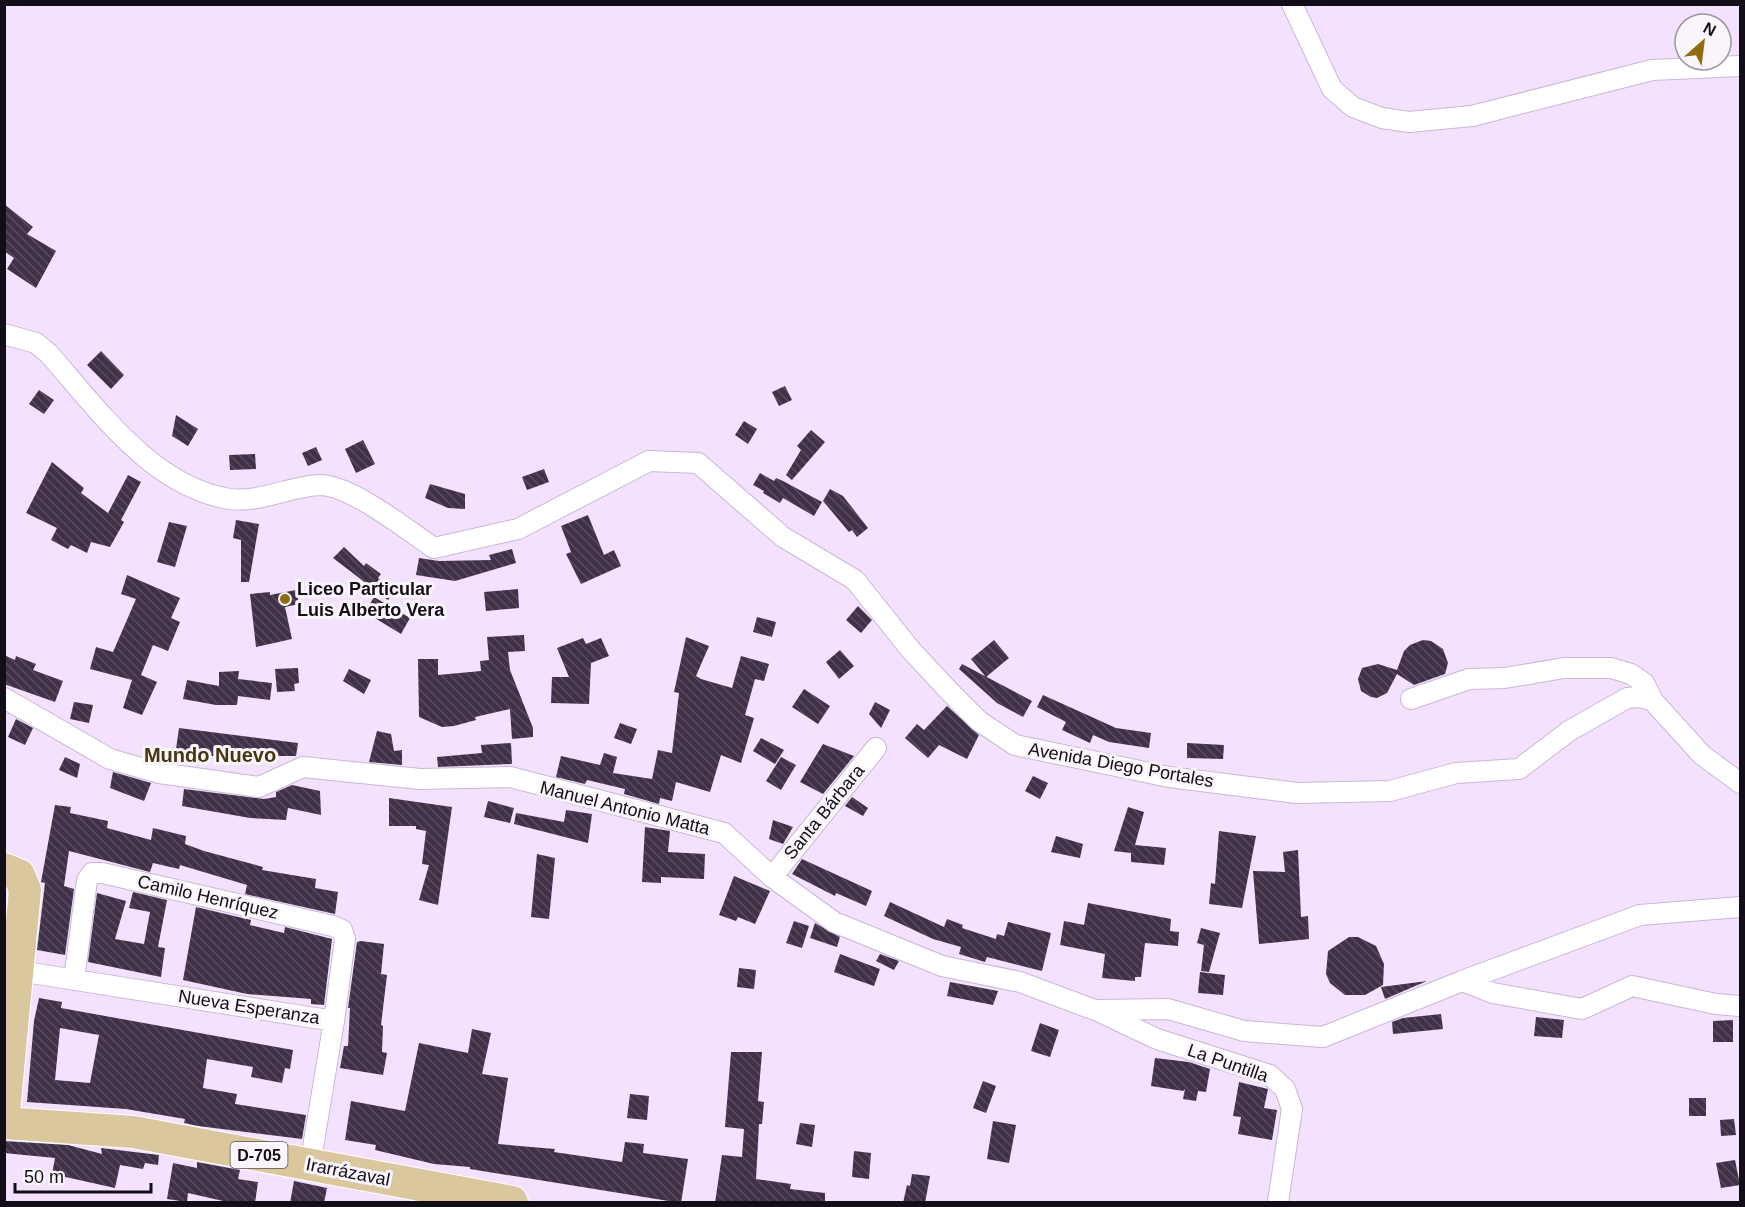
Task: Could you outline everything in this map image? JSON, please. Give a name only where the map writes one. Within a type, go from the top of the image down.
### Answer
[{"type":"main road","points":[[4,869],[19,875],[25,890],[20,971],[4,1112]]},
{"type":"main road","name":"Irarrázaval","points":[[4,1123],[132,1132],[512,1203]]},
{"type":"street","points":[[1292,4],[1332,89],[1353,107],[1382,118],[1409,122],[1472,116],[1652,70],[1685,66],[1740,66]]},
{"type":"street","name":"Avenida Diego Portales","points":[[4,334],[36,343],[133,449],[170,474],[200,489],[230,499],[254,498],[320,485],[354,495],[434,548],[518,529],[649,461],[698,463],[783,537],[855,580],[910,650],[949,691],[979,721],[1015,745],[1168,777],[1286,791],[1390,791],[1456,773],[1519,769],[1569,731],[1627,698],[1640,697],[1653,701]]},
{"type":"street","points":[[1411,699],[1469,679],[1505,678],[1564,668],[1611,668],[1631,674],[1644,682],[1653,701],[1702,755],[1740,783]]},
{"type":"street","name":"Manuel Antonio Matta","points":[[4,698],[110,759],[159,773],[259,787],[303,767],[420,779],[510,777],[724,833],[772,877],[834,922],[942,966],[1020,982],[1095,1010],[1168,1009],[1244,1030],[1323,1037],[1462,981],[1640,915],[1740,907]]},
{"type":"street","name":"Santa Bárbara","points":[[772,877],[876,748]]},
{"type":"street","name":"Camilo Henríquez","points":[[74,980],[87,880],[92,873],[102,873],[333,926],[342,930],[345,939],[334,1020]]},
{"type":"street","name":"Nueva Esperanza","points":[[20,971],[334,1020],[310,1165]]},
{"type":"street","points":[[1462,981],[1493,993],[1582,1009],[1632,986],[1716,1004],[1740,1006]]},
{"type":"street","name":"La Puntilla","points":[[1095,1010],[1157,1039],[1261,1071],[1278,1081],[1290,1098],[1292,1109],[1278,1203]]},
{"type":"building","points":[[4,204],[33,227],[27,234],[56,251],[36,288],[7,269],[14,258],[4,251]]},
{"type":"building","points":[[101,351],[124,375],[111,389],[87,365]]},
{"type":"building","points":[[785,386],[792,400],[779,406],[772,392]]},
{"type":"building","points":[[39,390],[54,400],[44,414],[29,404]]},
{"type":"building","points":[[176,415],[198,429],[188,446],[172,436]]},
{"type":"building","points":[[744,421],[757,429],[748,444],[735,435]]},
{"type":"building","points":[[811,430],[825,442],[792,480],[786,475],[801,450],[797,446]]},
{"type":"building","points":[[363,440],[375,464],[356,473],[345,449]]},
{"type":"building","points":[[316,447],[322,460],[308,466],[302,453]]},
{"type":"building","points":[[255,454],[256,469],[230,470],[229,455]]},
{"type":"building","points":[[52,462],[84,488],[81,493],[108,513],[128,475],[141,482],[121,520],[124,522],[110,547],[91,542],[87,553],[71,545],[68,549],[51,540],[57,528],[26,513]]},
{"type":"building","points":[[544,469],[549,482],[527,490],[522,477]]},
{"type":"building","points":[[760,473],[774,481],[776,478],[783,481],[822,502],[814,516],[783,498],[780,503],[763,493],[764,491],[753,485]]},
{"type":"building","points":[[430,484],[465,494],[465,509],[448,508],[425,498]]},
{"type":"building","points":[[830,489],[843,496],[868,528],[857,537],[852,530],[849,532],[823,501]]},
{"type":"building","points":[[588,515],[604,555],[614,550],[621,566],[581,584],[566,554],[571,552],[561,526]]},
{"type":"building","points":[[236,520],[259,524],[249,582],[241,582],[241,540],[233,538]]},
{"type":"building","points":[[169,522],[187,526],[175,567],[157,562]]},
{"type":"building","points":[[344,547],[364,566],[366,563],[381,574],[378,578],[393,593],[388,600],[333,558]]},
{"type":"building","points":[[512,549],[516,563],[455,581],[416,575],[419,558],[439,561],[491,560],[489,555]]},
{"type":"building","points":[[127,575],[180,598],[171,618],[180,622],[168,651],[153,645],[141,675],[157,682],[142,715],[123,708],[132,680],[90,669],[96,647],[113,652],[136,599],[121,594]]},
{"type":"building","points":[[518,589],[519,608],[486,611],[484,592]]},
{"type":"building","points":[[296,590],[299,604],[285,607],[292,639],[256,647],[250,594],[270,592],[270,595]]},
{"type":"building","points":[[374,597],[410,618],[401,634],[365,612]]},
{"type":"building","points":[[858,606],[872,620],[861,633],[846,620]]},
{"type":"building","points":[[757,617],[776,622],[772,637],[753,632]]},
{"type":"building","points":[[524,635],[525,651],[508,652],[510,670],[533,728],[533,737],[512,739],[510,709],[475,717],[476,720],[454,726],[442,727],[419,717],[418,659],[438,659],[438,675],[481,671],[480,661],[489,660],[487,637]]},
{"type":"building","points":[[686,637],[709,646],[696,676],[701,679],[732,688],[741,656],[769,664],[764,681],[755,679],[745,715],[754,718],[741,763],[721,755],[710,792],[676,782],[672,801],[660,798],[659,804],[624,794],[625,789],[587,780],[585,784],[556,777],[561,756],[600,765],[604,753],[617,757],[613,773],[652,779],[658,750],[672,753],[679,693],[674,692]]},
{"type":"building","points":[[583,638],[586,644],[601,638],[609,656],[591,663],[589,704],[551,703],[552,677],[569,677],[557,648]]},
{"type":"building","points":[[994,640],[1009,658],[986,677],[971,659]]},
{"type":"building","points":[[1423,640],[1431,641],[1443,649],[1448,663],[1445,674],[1414,685],[1397,674],[1387,693],[1377,698],[1361,691],[1358,679],[1362,668],[1378,664],[1397,670],[1404,651],[1410,645]]},
{"type":"building","points":[[840,650],[854,666],[839,679],[826,662]]},
{"type":"building","points":[[4,655],[15,660],[16,656],[36,664],[33,670],[63,681],[55,702],[4,684]]},
{"type":"building","points":[[962,664],[1032,701],[1023,717],[997,703],[959,669]]},
{"type":"building","points":[[298,668],[299,683],[294,684],[295,691],[277,692],[275,669]]},
{"type":"building","points":[[349,669],[371,680],[364,694],[343,681]]},
{"type":"building","points":[[239,671],[238,679],[272,683],[270,700],[238,696],[237,705],[216,705],[183,699],[187,680],[219,686],[219,672]]},
{"type":"building","points":[[804,689],[830,706],[818,724],[792,707]]},
{"type":"building","points":[[1043,695],[1116,728],[1151,733],[1149,748],[1109,742],[1093,735],[1090,743],[1062,730],[1066,722],[1037,707]]},
{"type":"building","points":[[74,702],[93,705],[89,723],[70,719]]},
{"type":"building","points":[[875,702],[890,710],[881,728],[869,714]]},
{"type":"building","points":[[947,706],[979,735],[967,759],[939,745],[928,758],[905,738],[917,724],[924,730]]},
{"type":"building","points":[[16,719],[33,728],[25,745],[8,737]]},
{"type":"building","points":[[620,723],[637,729],[631,744],[614,738]]},
{"type":"building","points":[[179,728],[298,743],[296,756],[267,756],[267,753],[233,749],[232,756],[175,756]]},
{"type":"building","points":[[377,731],[391,734],[394,751],[402,750],[402,765],[369,762]]},
{"type":"building","points":[[761,738],[784,750],[775,764],[753,751]]},
{"type":"building","points":[[511,743],[512,764],[438,767],[437,757],[482,753],[481,745]]},
{"type":"building","points":[[1187,743],[1224,745],[1223,759],[1187,758]]},
{"type":"building","points":[[823,744],[854,756],[823,794],[800,782]]},
{"type":"building","points":[[65,757],[80,764],[77,778],[59,770]]},
{"type":"building","points":[[781,757],[796,765],[781,790],[766,781]]},
{"type":"building","points":[[113,772],[151,783],[144,801],[110,788]]},
{"type":"building","points":[[1033,776],[1048,783],[1040,799],[1025,791]]},
{"type":"building","points":[[292,785],[320,791],[321,815],[288,808],[286,820],[250,818],[182,806],[184,789],[264,799],[276,797],[276,792]]},
{"type":"building","points":[[852,797],[868,808],[863,816],[845,806]]},
{"type":"building","points":[[389,798],[452,807],[438,905],[419,900],[429,865],[422,864],[426,831],[416,829],[416,826],[389,826]]},
{"type":"building","points":[[488,801],[514,808],[510,823],[484,817]]},
{"type":"building","points":[[55,805],[71,807],[70,813],[108,821],[107,828],[151,840],[153,828],[186,836],[185,844],[204,851],[263,867],[262,870],[316,879],[315,888],[338,892],[335,914],[245,894],[247,885],[180,865],[179,869],[153,863],[150,872],[69,851],[64,886],[74,889],[65,955],[37,950],[45,883],[41,882]]},
{"type":"building","points":[[1128,807],[1144,812],[1135,845],[1166,848],[1164,865],[1131,862],[1131,853],[1114,851]]},
{"type":"building","points":[[566,810],[592,814],[588,843],[514,824],[516,813],[564,822]]},
{"type":"building","points":[[773,820],[793,827],[783,844],[769,839]]},
{"type":"building","points":[[645,827],[670,831],[668,852],[705,854],[704,879],[661,877],[661,883],[642,882]]},
{"type":"building","points":[[1219,831],[1256,836],[1242,908],[1209,904],[1211,883],[1215,884]]},
{"type":"building","points":[[1056,836],[1083,844],[1080,858],[1051,852]]},
{"type":"building","points":[[1298,850],[1301,917],[1308,916],[1309,939],[1259,944],[1253,871],[1285,872],[1283,852]]},
{"type":"building","points":[[537,854],[555,858],[549,919],[531,917]]},
{"type":"building","points":[[802,859],[872,891],[866,906],[836,893],[835,896],[792,874]]},
{"type":"building","points":[[734,876],[770,891],[755,924],[738,917],[736,921],[719,915]]},
{"type":"building","points":[[133,892],[167,900],[158,947],[165,948],[161,977],[88,962],[97,893],[126,901],[115,939],[144,944],[150,912],[129,908]]},
{"type":"building","points":[[890,902],[944,927],[947,919],[963,925],[962,928],[996,939],[997,934],[1004,936],[1008,922],[1051,933],[1042,971],[987,957],[985,962],[959,954],[961,947],[933,939],[884,916]]},
{"type":"building","points":[[1088,903],[1171,919],[1170,931],[1179,932],[1178,946],[1145,943],[1141,977],[1135,977],[1135,981],[1102,978],[1105,954],[1060,945],[1064,921],[1084,925]]},
{"type":"building","points":[[196,907],[251,920],[250,925],[284,933],[285,927],[332,939],[324,1005],[311,1004],[311,999],[247,994],[183,980]]},
{"type":"building","points":[[794,921],[809,926],[802,948],[786,943]]},
{"type":"building","points":[[815,923],[840,937],[837,947],[810,938]]},
{"type":"building","points":[[1201,928],[1220,933],[1209,972],[1201,971],[1204,945],[1197,943]]},
{"type":"building","points":[[1349,937],[1358,937],[1376,946],[1384,964],[1383,985],[1365,995],[1345,995],[1330,983],[1326,974],[1328,951]]},
{"type":"building","points":[[357,942],[384,944],[381,974],[387,975],[381,1025],[383,1026],[382,1052],[387,1053],[383,1075],[340,1068],[344,1046],[348,1046],[350,1008],[348,1008]]},
{"type":"building","points":[[840,954],[880,969],[874,986],[834,972]]},
{"type":"building","points":[[880,954],[899,961],[894,970],[876,961]]},
{"type":"building","points":[[739,968],[756,970],[754,989],[737,987]]},
{"type":"building","points":[[1200,972],[1225,975],[1223,995],[1198,993]]},
{"type":"building","points":[[1427,981],[1385,999],[1381,987]]},
{"type":"building","points":[[950,982],[998,991],[993,1005],[947,996]]},
{"type":"building","points":[[39,998],[62,1002],[61,1008],[293,1050],[290,1069],[285,1068],[282,1083],[251,1077],[253,1067],[207,1059],[203,1088],[237,1094],[235,1104],[306,1115],[302,1139],[198,1126],[184,1123],[185,1119],[126,1109],[27,1102],[34,1021]],"holes":[[[60,1028],[99,1035],[90,1083],[55,1080]]]},
{"type":"building","points":[[1441,1014],[1443,1029],[1393,1034],[1392,1022],[1403,1018]]},
{"type":"building","points":[[1536,1017],[1564,1020],[1562,1038],[1534,1036]]},
{"type":"building","points":[[1733,1020],[1733,1042],[1713,1042],[1713,1021]]},
{"type":"building","points":[[1040,1023],[1059,1030],[1050,1057],[1031,1051]]},
{"type":"building","points":[[472,1029],[491,1033],[482,1074],[508,1078],[498,1144],[555,1149],[554,1152],[622,1162],[625,1142],[644,1144],[643,1153],[688,1159],[681,1203],[470,1169],[470,1167],[434,1164],[375,1150],[376,1145],[345,1140],[351,1101],[405,1111],[419,1043],[468,1053]]},
{"type":"building","points":[[731,1052],[762,1052],[758,1101],[764,1102],[762,1124],[759,1124],[756,1179],[791,1184],[790,1189],[825,1193],[825,1203],[715,1203],[722,1155],[742,1157],[744,1129],[725,1127]]},
{"type":"building","points":[[1155,1058],[1189,1062],[1210,1069],[1206,1092],[1198,1091],[1196,1101],[1183,1099],[1185,1089],[1183,1091],[1151,1086]]},
{"type":"building","points":[[983,1081],[996,1086],[986,1113],[973,1108]]},
{"type":"building","points":[[1239,1082],[1268,1089],[1264,1108],[1277,1110],[1272,1140],[1238,1134],[1241,1117],[1233,1116]]},
{"type":"building","points":[[630,1094],[649,1096],[647,1120],[627,1118]]},
{"type":"building","points":[[1689,1098],[1706,1098],[1706,1116],[1689,1116]]},
{"type":"building","points":[[1734,1119],[1736,1135],[1721,1136],[1720,1120]]},
{"type":"building","points":[[993,1121],[1016,1125],[1009,1163],[987,1159]]},
{"type":"building","points":[[800,1123],[815,1125],[812,1147],[796,1144]]},
{"type":"building","points":[[4,1141],[68,1145],[102,1154],[101,1148],[159,1155],[158,1165],[145,1163],[143,1169],[120,1165],[115,1188],[52,1174],[55,1158],[4,1153]]},
{"type":"building","points":[[854,1151],[871,1153],[869,1179],[852,1177]]},
{"type":"building","points":[[1735,1160],[1740,1185],[1721,1188],[1716,1163]]},
{"type":"building","points":[[197,1162],[240,1170],[238,1179],[258,1182],[255,1203],[232,1203],[188,1193],[187,1202],[167,1199],[173,1163],[197,1168]]},
{"type":"building","points":[[912,1174],[930,1176],[925,1203],[903,1203]]},
{"type":"building","points":[[294,1181],[327,1188],[324,1203],[290,1203]]},
{"type":"place","name":"Liceo Particular Luis Alberto Vera","points":[[285,599]]},
{"type":"district","name":"Mundo Nuevo","points":[[210,755]]}]
